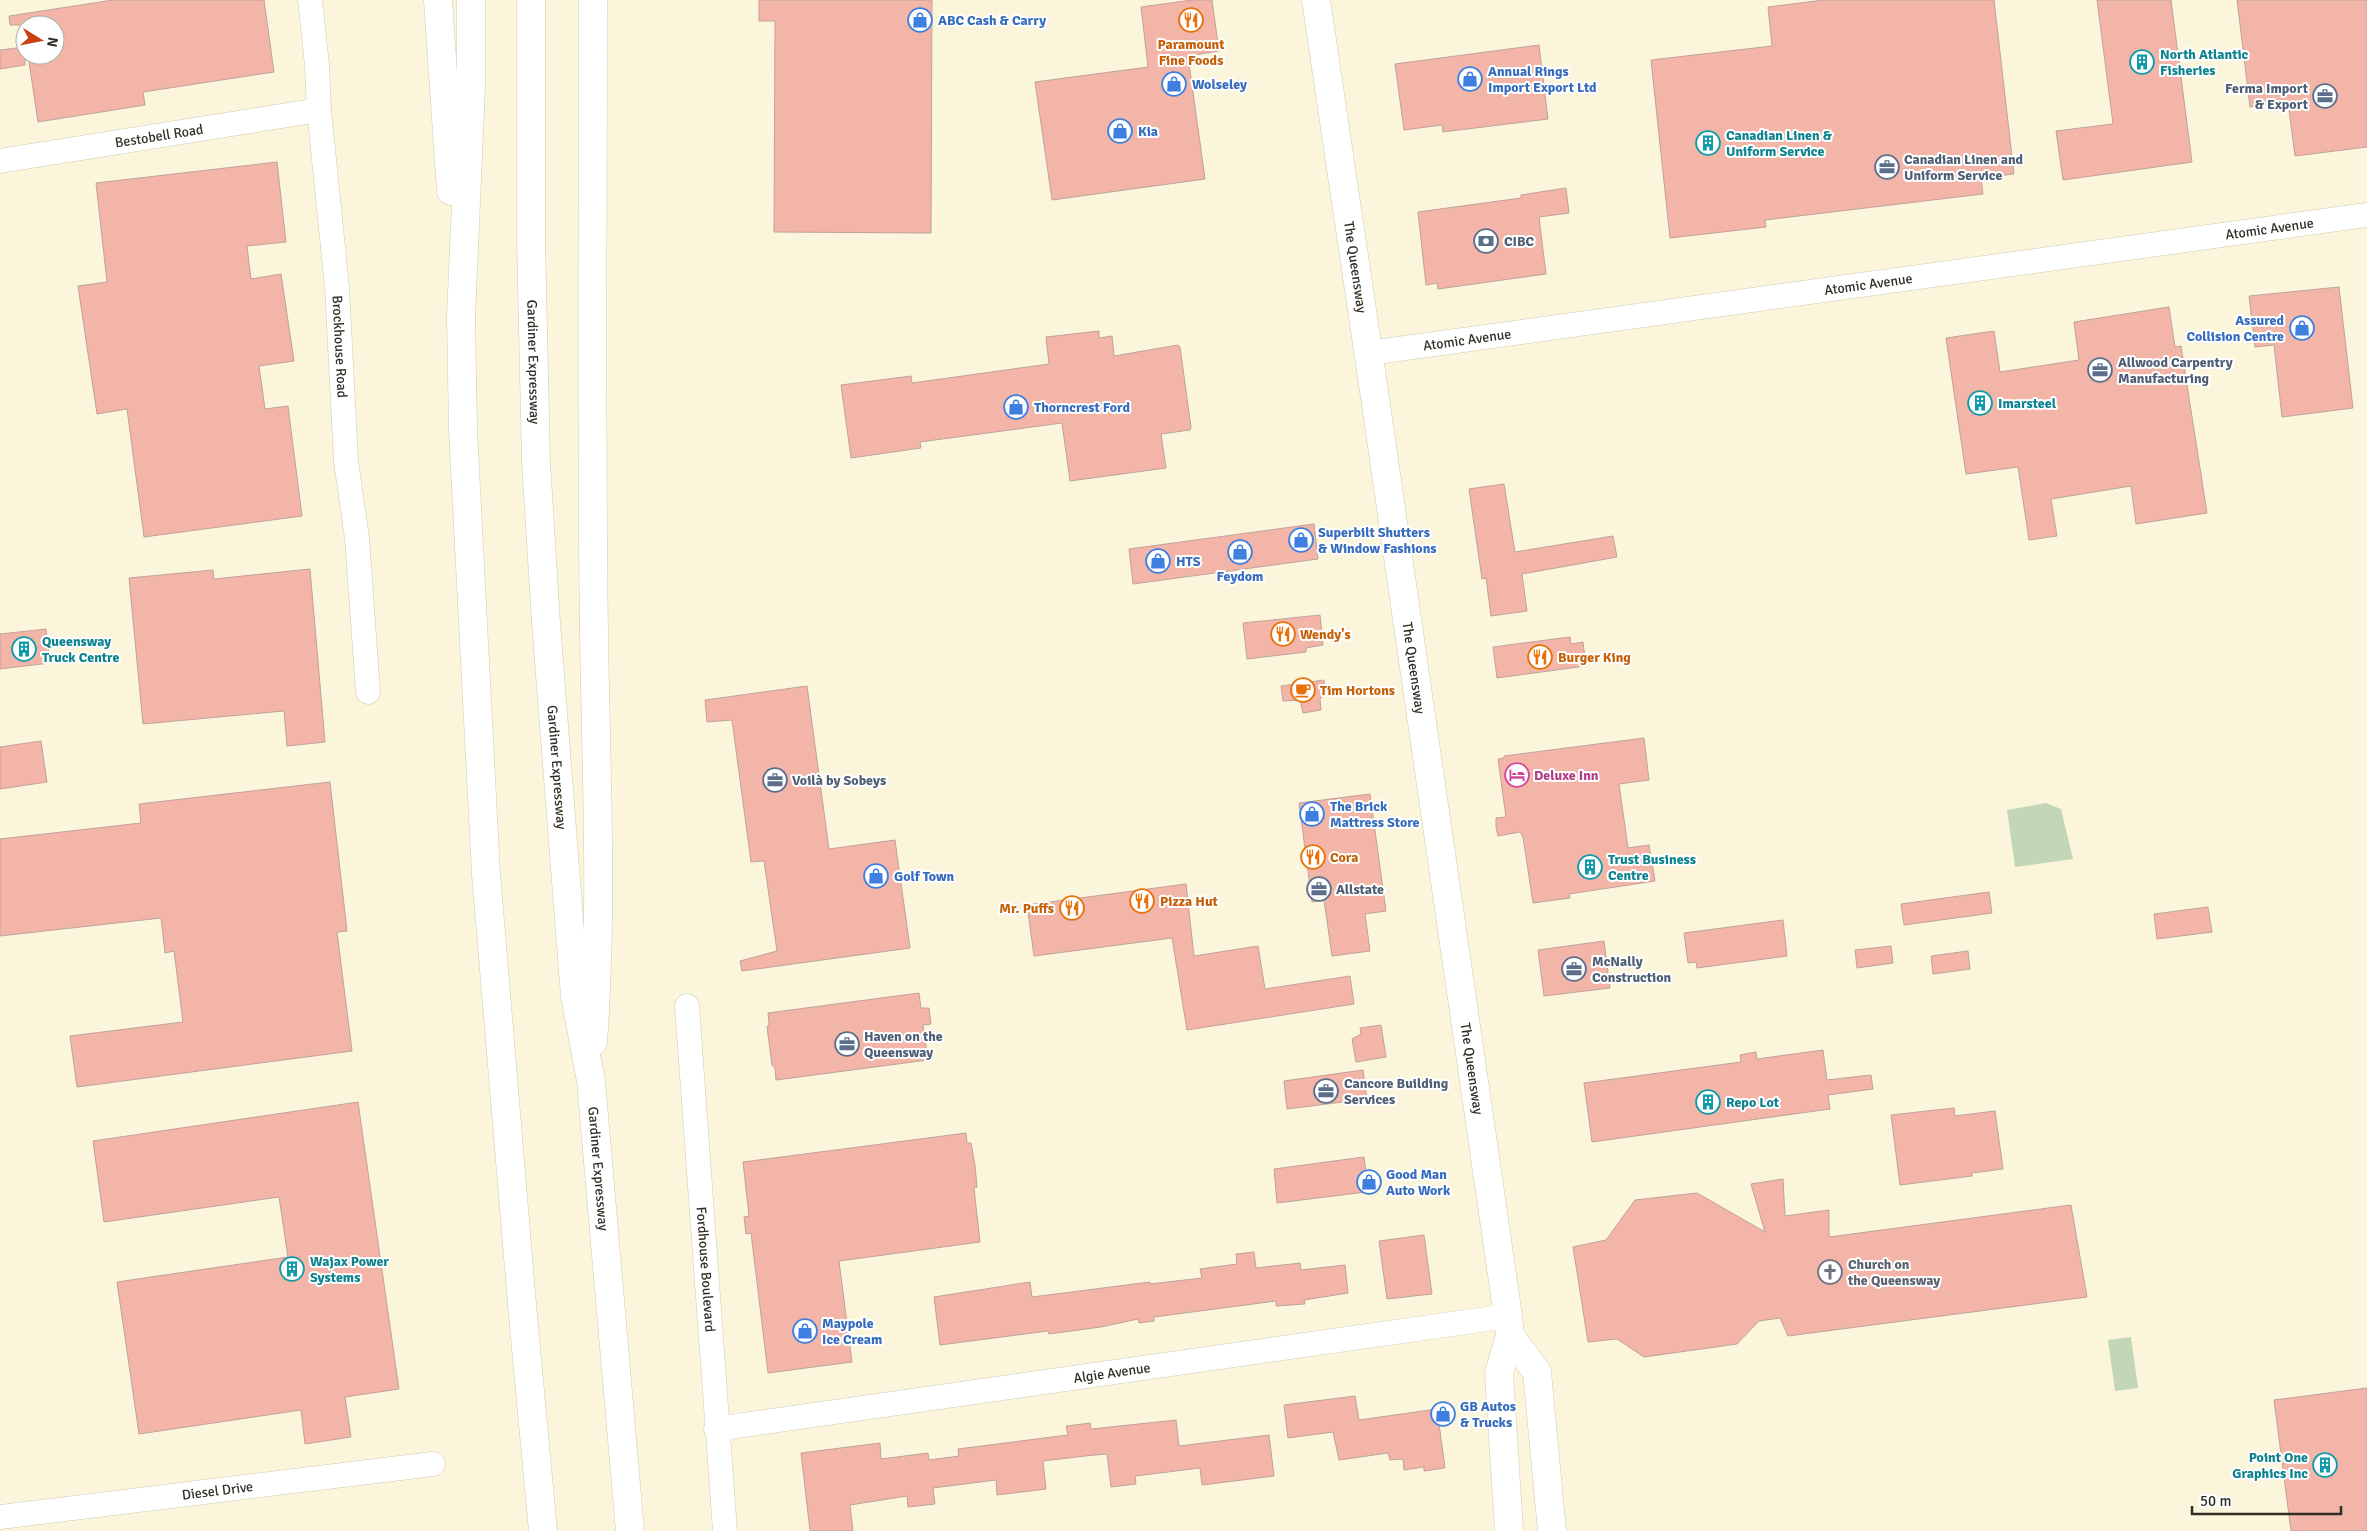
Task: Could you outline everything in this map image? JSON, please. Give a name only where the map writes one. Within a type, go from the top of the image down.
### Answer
[{"type":"main road","points":[[438,0],[461,317],[463,430],[486,874],[543,1531]]},
{"type":"main road","points":[[461,317],[471,87],[470,0]]},
{"type":"main road","name":"Gardiner Expressway","points":[[531,0],[531,241],[537,472],[575,996],[590,1081],[630,1531]]},
{"type":"main road","points":[[590,1081],[597,994],[598,897],[592,265],[593,0]]},
{"type":"main road","name":"The Queensway","points":[[1316,0],[1369,353],[1509,1326],[1498,1373],[1509,1531]]},
{"type":"main road","name":"The Queensway","points":[[1509,1326],[1537,1372],[1552,1531]]},
{"type":"street","name":"Brockhouse Road","points":[[310,0],[337,286],[346,461],[357,538],[368,692]]},
{"type":"street","name":"Bestobell Road","points":[[0,161],[319,110]]},
{"type":"street","name":"Atomic Avenue","points":[[1369,353],[2367,215]]},
{"type":"street","name":"Fordhouse Boulevard","points":[[687,1006],[716,1429],[725,1531]]},
{"type":"street","name":"Algie Avenue","points":[[716,1429],[1509,1326]]},
{"type":"street","name":"Diesel Drive","points":[[0,1517],[433,1464]]},
{"type":"green space","points":[[2046,803],[2061,809],[2073,859],[2015,867],[2007,810]]},
{"type":"green space","points":[[2131,1337],[2138,1388],[2115,1391],[2108,1340]]},
{"type":"building","points":[[113,0],[264,0],[274,72],[143,92],[145,105],[38,122],[29,65],[65,65],[65,15],[16,15]]},
{"type":"building","points":[[759,0],[932,0],[931,233],[774,232],[775,21],[759,21]]},
{"type":"building","name":"Kia","points":[[1192,0],[1212,0],[1219,51],[1188,56],[1205,179],[1052,200],[1035,82],[1148,67],[1141,7]]},
{"type":"building","points":[[1824,0],[1994,0],[2014,174],[1981,178],[1983,194],[1765,220],[1766,227],[1670,238],[1651,60],[1772,46],[1768,7]]},
{"type":"building","name":"North Atlantic Fisheries","points":[[2097,0],[2171,0],[2192,162],[2063,180],[2056,131],[2113,124]]},
{"type":"building","points":[[2237,0],[2367,0],[2367,147],[2295,156],[2288,102],[2250,107]]},
{"type":"building","points":[[15,15],[15,25],[10,25],[9,16]]},
{"type":"building","name":"Annual Rings Import Export Ltd","points":[[1539,45],[1548,119],[1443,132],[1442,125],[1404,130],[1395,64]]},
{"type":"building","points":[[15,48],[15,65],[25,65],[0,69],[0,50]]},
{"type":"building","points":[[277,162],[286,242],[247,246],[251,279],[281,274],[294,361],[259,366],[265,409],[288,406],[302,516],[144,537],[127,409],[97,414],[78,286],[107,282],[96,183]]},
{"type":"building","name":"CIBC","points":[[1566,188],[1569,213],[1539,217],[1546,274],[1438,289],[1437,283],[1426,285],[1418,212],[1521,198],[1521,195]]},
{"type":"building","points":[[2339,287],[2353,408],[2282,417],[2274,345],[2255,347],[2249,296]]},
{"type":"building","points":[[2169,307],[2175,347],[2181,346],[2207,513],[2136,524],[2131,486],[2051,499],[2057,536],[2029,540],[2018,467],[1966,474],[1946,338],[1994,331],[2000,372],[2079,360],[2074,322]]},
{"type":"building","name":"Thorncrest Ford","points":[[1099,331],[1099,338],[1112,336],[1114,356],[1178,345],[1180,347],[1191,427],[1190,430],[1161,434],[1166,468],[1070,481],[1062,423],[920,442],[921,448],[851,458],[841,385],[911,376],[912,383],[1049,364],[1046,337]]},
{"type":"building","points":[[1504,484],[1515,552],[1613,536],[1617,557],[1522,574],[1527,611],[1491,616],[1486,578],[1482,579],[1469,489]]},
{"type":"building","points":[[1314,524],[1318,559],[1133,584],[1129,549]]},
{"type":"building","points":[[310,569],[325,742],[287,746],[284,711],[143,724],[129,578],[213,570],[214,579]]},
{"type":"building","name":"Wendy's","points":[[1320,615],[1323,645],[1306,648],[1306,652],[1247,659],[1243,623]]},
{"type":"building","name":"Queensway Truck Centre","points":[[46,629],[50,663],[0,669],[0,634]]},
{"type":"building","name":"Burger King","points":[[1570,637],[1571,644],[1583,642],[1586,666],[1497,678],[1493,647]]},
{"type":"building","name":"Tim Hortons","points":[[1324,680],[1325,694],[1320,699],[1321,710],[1303,713],[1300,700],[1283,701],[1281,686]]},
{"type":"building","points":[[807,686],[829,849],[895,840],[910,948],[742,971],[740,961],[777,951],[764,861],[751,862],[732,720],[707,722],[705,700]]},
{"type":"building","points":[[1644,738],[1649,780],[1619,784],[1628,848],[1649,845],[1655,881],[1569,894],[1570,898],[1533,903],[1523,837],[1520,832],[1498,836],[1496,818],[1506,817],[1498,759],[1504,758],[1504,756]]},
{"type":"building","points":[[41,741],[47,782],[0,789],[0,747]]},
{"type":"building","points":[[330,782],[347,931],[337,932],[352,1051],[77,1087],[70,1036],[183,1022],[174,951],[165,953],[161,918],[0,936],[0,839],[141,823],[139,804]]},
{"type":"building","points":[[1370,794],[1386,911],[1365,914],[1370,951],[1332,956],[1324,900],[1312,902],[1299,803]]},
{"type":"building","points":[[1186,884],[1194,956],[1258,946],[1265,989],[1350,976],[1354,1004],[1187,1030],[1172,938],[1034,956],[1027,905]]},
{"type":"building","points":[[1989,892],[1992,913],[1904,925],[1901,904]]},
{"type":"building","points":[[2208,907],[2212,932],[2157,939],[2154,914]]},
{"type":"building","points":[[1783,920],[1787,956],[1697,968],[1696,962],[1688,963],[1684,933]]},
{"type":"building","name":"McNally Construction","points":[[1604,941],[1610,988],[1544,996],[1538,950]]},
{"type":"building","points":[[1891,946],[1893,963],[1857,968],[1855,950]]},
{"type":"building","points":[[1968,951],[1970,969],[1933,974],[1931,956]]},
{"type":"building","name":"Haven on the Queensway","points":[[919,993],[921,1008],[929,1008],[931,1024],[923,1025],[928,1060],[776,1080],[767,1027],[769,1024],[768,1013]]},
{"type":"building","points":[[1381,1025],[1386,1057],[1356,1062],[1352,1039],[1361,1034],[1360,1028]]},
{"type":"building","name":"Repo Lot","points":[[1823,1050],[1827,1080],[1871,1075],[1873,1089],[1828,1095],[1830,1109],[1592,1142],[1584,1083],[1741,1062],[1740,1055],[1756,1052],[1757,1059]]},
{"type":"building","name":"Cancore Building Services","points":[[1363,1070],[1367,1099],[1287,1109],[1284,1081]]},
{"type":"building","name":"Wajax Power Systems","points":[[358,1102],[399,1389],[345,1397],[351,1437],[305,1444],[301,1410],[139,1434],[117,1282],[288,1257],[279,1197],[104,1222],[93,1141]]},
{"type":"building","points":[[1954,1108],[1955,1116],[1995,1111],[2003,1169],[1972,1173],[1972,1176],[1900,1185],[1891,1115]]},
{"type":"building","points":[[966,1133],[967,1143],[971,1143],[975,1165],[977,1187],[974,1188],[980,1242],[839,1261],[852,1362],[768,1373],[751,1233],[746,1234],[744,1217],[749,1216],[743,1162]]},
{"type":"building","points":[[1364,1157],[1366,1173],[1371,1172],[1374,1191],[1277,1203],[1274,1169]]},
{"type":"building","name":"Church on the Queensway","points":[[1783,1179],[1785,1216],[1829,1210],[1829,1237],[2071,1205],[2087,1297],[1788,1336],[1780,1318],[1759,1321],[1737,1344],[1644,1357],[1617,1339],[1588,1342],[1573,1247],[1606,1240],[1635,1200],[1697,1193],[1765,1232],[1751,1184]]},
{"type":"building","points":[[1424,1235],[1432,1294],[1387,1299],[1379,1241]]},
{"type":"building","points":[[1254,1252],[1256,1268],[1300,1263],[1301,1270],[1345,1265],[1348,1293],[1304,1300],[1305,1304],[1276,1306],[1276,1301],[1154,1317],[1154,1321],[1139,1323],[1138,1319],[1101,1327],[1049,1334],[1048,1331],[940,1345],[934,1297],[1030,1282],[1032,1297],[1150,1282],[1150,1284],[1202,1278],[1200,1269],[1237,1264],[1236,1254]]},
{"type":"building","name":"Point One Graphics Inc","points":[[2367,1388],[2367,1531],[2291,1531],[2274,1400]]},
{"type":"building","points":[[1355,1396],[1359,1420],[1437,1409],[1445,1468],[1424,1471],[1424,1467],[1404,1470],[1403,1459],[1390,1460],[1388,1453],[1339,1460],[1333,1432],[1288,1438],[1284,1405]]},
{"type":"building","points":[[1176,1420],[1179,1446],[1269,1435],[1274,1476],[1202,1485],[1200,1468],[1135,1476],[1136,1484],[1111,1487],[1107,1454],[1085,1456],[1043,1461],[1046,1489],[997,1495],[996,1480],[933,1488],[935,1504],[908,1507],[907,1496],[850,1505],[853,1531],[810,1531],[801,1453],[880,1443],[881,1459],[928,1453],[929,1460],[959,1456],[958,1449],[1068,1435],[1066,1426],[1090,1423],[1091,1429]]},
{"type":"place","name":"ABC Cash & Carry","points":[[920,20]]},
{"type":"place","name":"Paramount Fine Foods","points":[[1191,20]]},
{"type":"place","name":"North Atlantic Fisheries","points":[[2142,62]]},
{"type":"place","name":"Annual Rings Import Export Ltd","points":[[1470,79]]},
{"type":"place","name":"Wolseley","points":[[1174,84]]},
{"type":"place","name":"Ferma Import & Export","points":[[2325,96]]},
{"type":"place","name":"Kia","points":[[1120,131]]},
{"type":"place","name":"Canadian Linen & Uniform Service","points":[[1708,143]]},
{"type":"place","name":"Canadian Linen and Uniform Service","points":[[1887,167]]},
{"type":"place","name":"CIBC","points":[[1486,241]]},
{"type":"place","name":"Assured Collision Centre","points":[[2302,328]]},
{"type":"place","name":"Allwood Carpentry Manufacturing","points":[[2100,370]]},
{"type":"place","name":"Imarsteel","points":[[1980,403]]},
{"type":"place","name":"Thorncrest Ford","points":[[1016,407]]},
{"type":"place","name":"Superbilt Shutters & Window Fashions","points":[[1301,540]]},
{"type":"place","name":"Feydom","points":[[1240,552]]},
{"type":"place","name":"HTS","points":[[1158,561]]},
{"type":"place","name":"Wendy's","points":[[1283,634]]},
{"type":"place","name":"Queensway Truck Centre","points":[[24,649]]},
{"type":"place","name":"Burger King","points":[[1540,657]]},
{"type":"place","name":"Tim Hortons","points":[[1303,690]]},
{"type":"place","name":"Deluxe Inn","points":[[1517,775]]},
{"type":"place","name":"Voilà by Sobeys","points":[[775,780]]},
{"type":"place","name":"The Brick Mattress Store","points":[[1312,814]]},
{"type":"place","name":"Cora","points":[[1313,857]]},
{"type":"place","name":"Trust Business Centre","points":[[1590,867]]},
{"type":"place","name":"Golf Town","points":[[876,876]]},
{"type":"place","name":"Allstate","points":[[1319,889]]},
{"type":"place","name":"Pizza Hut","points":[[1142,901]]},
{"type":"place","name":"Mr. Puffs","points":[[1072,908]]},
{"type":"place","name":"McNally Construction","points":[[1574,969]]},
{"type":"place","name":"Haven on the Queensway","points":[[847,1044]]},
{"type":"place","name":"Cancore Building Services","points":[[1326,1091]]},
{"type":"place","name":"Repo Lot","points":[[1708,1102]]},
{"type":"place","name":"Good Man Auto Work","points":[[1369,1182]]},
{"type":"place","name":"Wajax Power Systems","points":[[292,1269]]},
{"type":"place","name":"Church on the Queensway","points":[[1830,1272]]},
{"type":"place","name":"Maypole Ice Cream","points":[[805,1331]]},
{"type":"place","name":"GB Autos & Trucks","points":[[1443,1414]]},
{"type":"place","name":"Point One Graphics Inc","points":[[2325,1465]]}]
